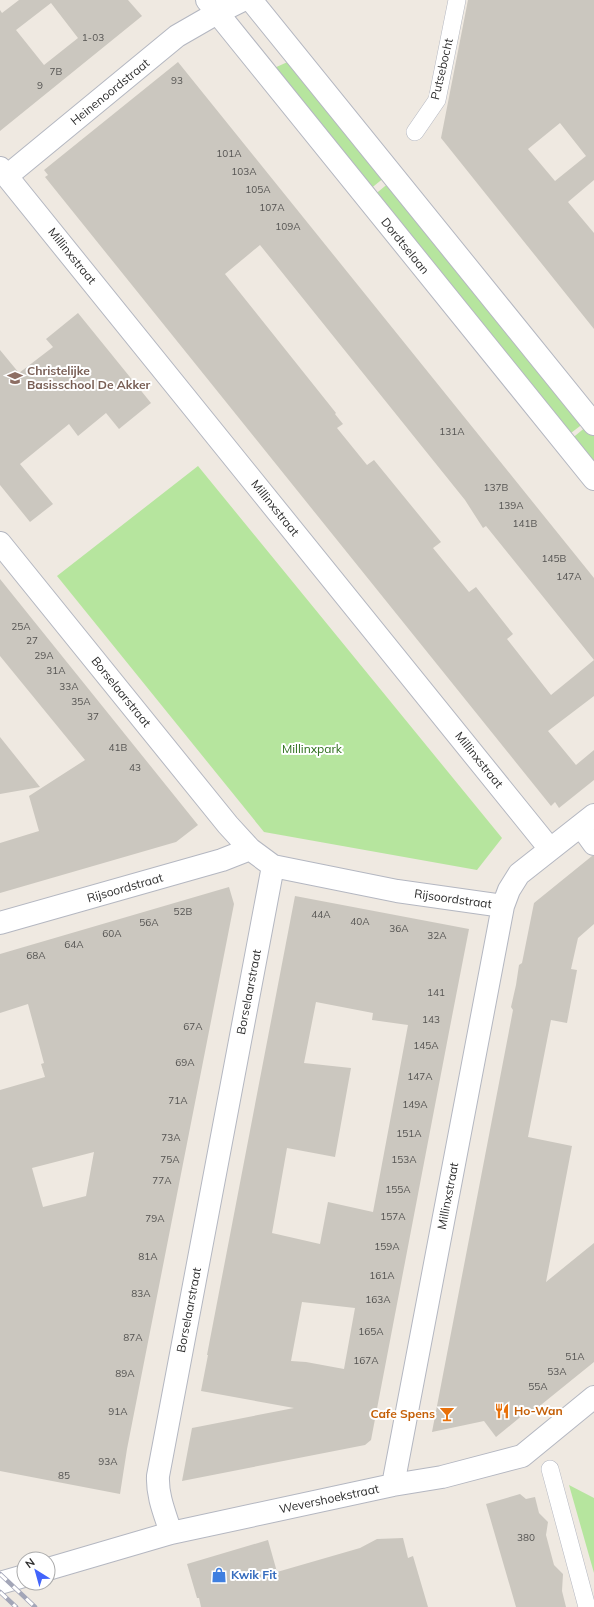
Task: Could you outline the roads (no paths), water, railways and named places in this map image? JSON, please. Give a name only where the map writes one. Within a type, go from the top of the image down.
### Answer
[{"type":"street","points":[[212,6],[244,0]]},
{"type":"street","points":[[251,0],[594,424]]},
{"type":"street","name":"Putsebocht","points":[[415,132],[437,100],[457,0]]},
{"type":"street","name":"Heinenoordstraat","points":[[3,172],[177,36],[212,6]]},
{"type":"street","name":"Dordtselaan","points":[[212,6],[594,479]]},
{"type":"street","name":"Millinxstraat","points":[[3,172],[550,849]]},
{"type":"street","name":"Borselaarstraat","points":[[0,543],[228,825],[250,849],[273,866],[158,1476],[159,1494],[171,1533]]},
{"type":"street","points":[[587,820],[594,844]]},
{"type":"street","name":"Rijsoordstraat","points":[[273,866],[397,891],[503,906],[509,890],[519,874],[587,820]]},
{"type":"street","name":"Rijsoordstraat","points":[[0,924],[222,860],[250,849]]},
{"type":"street","name":"Millinxstraat","points":[[393,1485],[503,906]]},
{"type":"street","name":"Wevershoekstraat","points":[[56,1567],[171,1533],[393,1485],[442,1477],[522,1456],[594,1398]]},
{"type":"street","points":[[550,1470],[587,1607]]},
{"type":"street","points":[[0,1583],[16,1578]]},
{"type":"railway","points":[[0,1574],[35,1607]]},
{"type":"railway","points":[[0,1592],[16,1607]]},
{"type":"place","name":"Christelijke Basisschool De Akker","points":[[15,378]]},
{"type":"place","name":"Ho-Wan","points":[[502,1411]]},
{"type":"place","name":"Cafe Spens","points":[[447,1414]]},
{"type":"place","name":"Kwik Fit","points":[[219,1575]]},
{"type":"park label","name":"Millinxpark","points":[[312,749]]}]
